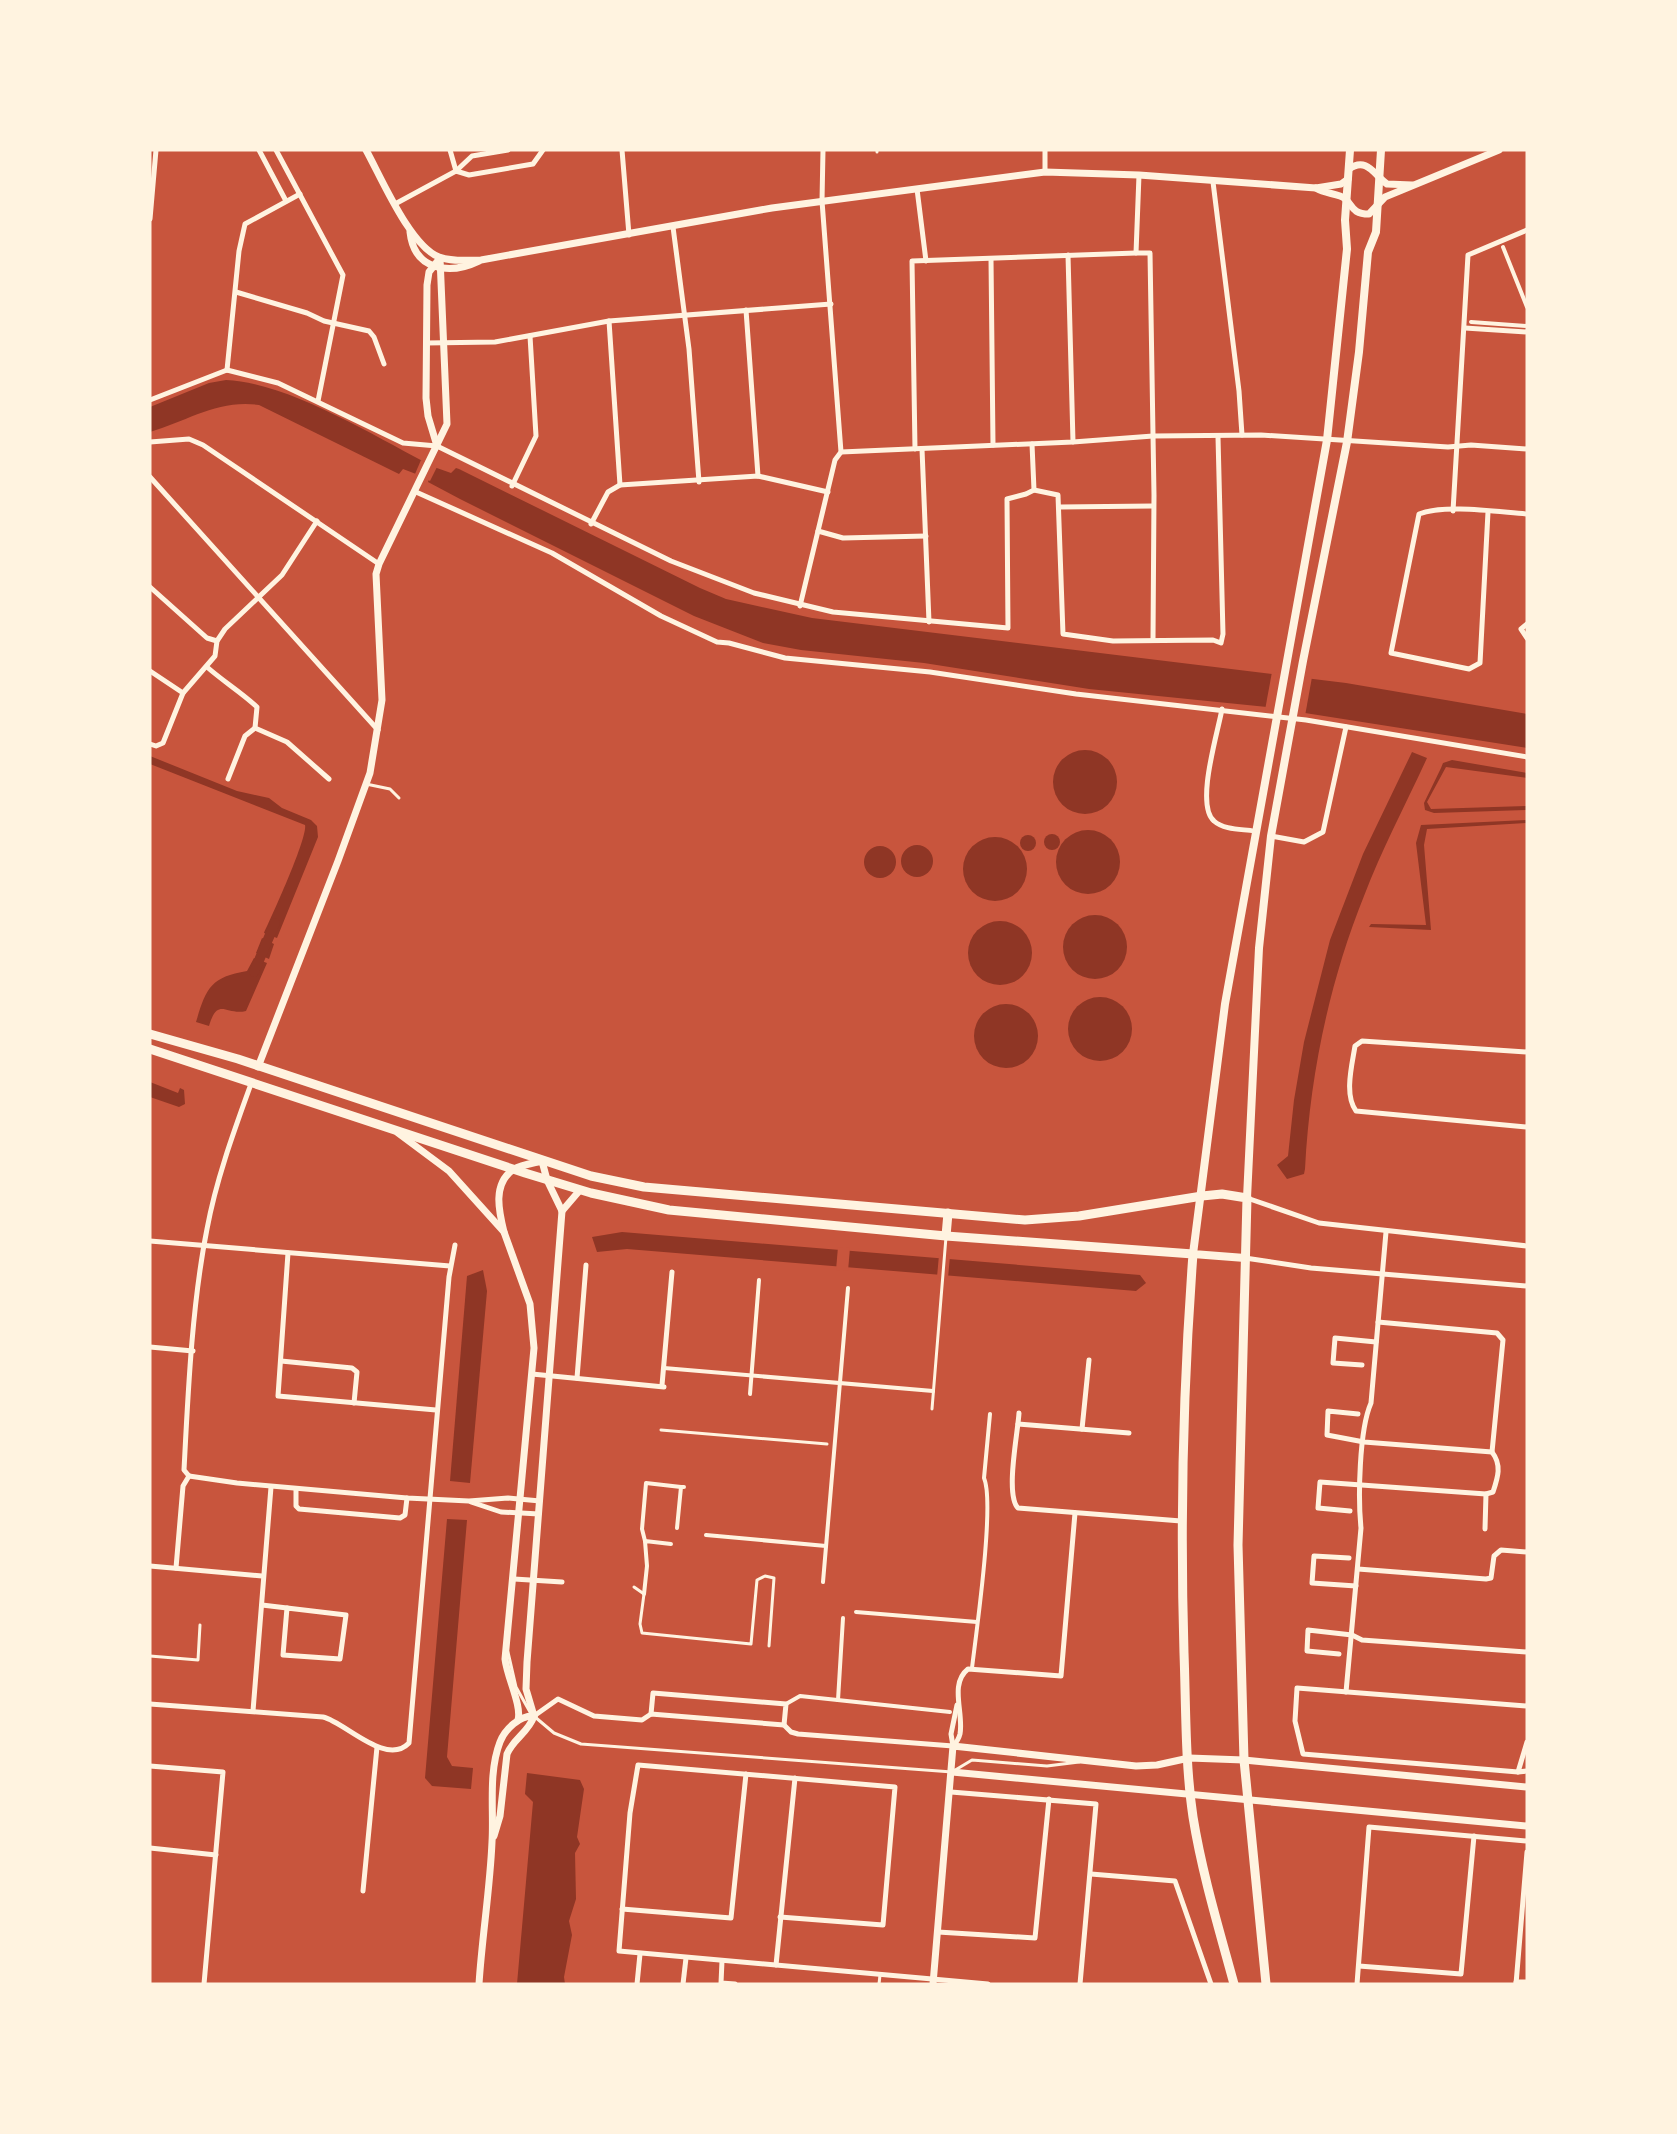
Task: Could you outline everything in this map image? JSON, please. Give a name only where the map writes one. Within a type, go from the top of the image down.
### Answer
[{"type":"main road","points":[[1234,1984],[1205,1876],[1191,1796],[1181,1521],[1186,1344],[1193,1254],[1202,1196],[1202,1174],[1218,1043],[1254,831],[1328,440],[1347,249],[1350,150]]},
{"type":"main road","points":[[1266,1984],[1244,1760],[1238,1545],[1245,1258],[1256,983],[1271,836],[1347,442],[1359,352],[1368,252],[1375,235],[1381,150]]},
{"type":"main road","points":[[150,1034],[451,1128],[542,1161],[591,1176],[644,1187],[1025,1220],[1055,1219],[1222,1194],[1247,1198]]},
{"type":"main road","points":[[150,1049],[547,1180],[580,1190],[669,1210],[946,1236],[1245,1258]]},
{"type":"main road","points":[[251,1084],[258,1067]]},
{"type":"main road","points":[[946,1236],[948,1213]]},
{"type":"street","points":[[150,219],[156,150]]},
{"type":"street","points":[[259,150],[286,201]]},
{"type":"street","points":[[276,150],[343,275],[318,401]]},
{"type":"street","points":[[366,150],[410,231],[416,250],[437,267],[453,270],[481,260],[822,201],[1045,172],[1138,175],[1316,188],[1340,185],[1348,179]]},
{"type":"street","points":[[450,150],[456,171]]},
{"type":"street","points":[[395,204],[456,171],[472,156],[508,150]]},
{"type":"street","points":[[456,171],[469,175],[533,164],[543,150]]},
{"type":"street","points":[[622,150],[629,235]]},
{"type":"street","points":[[800,606],[835,460],[841,452],[822,201],[823,150]]},
{"type":"street","points":[[1045,150],[1045,172]]},
{"type":"street","points":[[1316,188],[1325,194],[1341,196],[1359,213],[1369,214],[1382,199],[1499,150]]},
{"type":"street","points":[[1349,169],[1355,165],[1366,166],[1388,184],[1412,185]]},
{"type":"street","points":[[1136,253],[1138,175]]},
{"type":"street","points":[[1213,182],[1239,391],[1242,435]]},
{"type":"street","points":[[917,189],[926,261]]},
{"type":"street","points":[[227,370],[239,251],[245,224],[300,194]]},
{"type":"street","points":[[673,227],[685,314],[699,482]]},
{"type":"street","points":[[1453,511],[1468,255],[1527,230]]},
{"type":"street","points":[[410,231],[440,258],[481,260]]},
{"type":"street","points":[[1503,247],[1527,307]]},
{"type":"street","points":[[915,449],[912,261],[1150,253],[1153,640]]},
{"type":"street","points":[[1068,255],[1073,442]]},
{"type":"street","points":[[258,1067],[366,784],[382,700],[376,590],[379,564],[416,492],[447,424],[444,345],[437,267],[440,258]]},
{"type":"street","points":[[991,259],[993,445]]},
{"type":"street","points":[[437,267],[429,272],[427,285],[426,343],[428,416],[437,446]]},
{"type":"street","points":[[236,292],[307,313],[324,321],[334,321],[372,333],[384,364]]},
{"type":"street","points":[[426,343],[444,345],[495,342],[609,321],[831,304]]},
{"type":"street","points":[[746,310],[758,476]]},
{"type":"street","points":[[609,321],[620,485]]},
{"type":"street","points":[[1471,322],[1527,326]]},
{"type":"street","points":[[1464,328],[1527,332]]},
{"type":"street","points":[[512,486],[536,436],[530,336]]},
{"type":"street","points":[[150,400],[227,370],[278,383],[403,443],[437,446],[512,486],[688,569],[800,606],[833,612],[1008,628],[1007,499],[1034,489],[1058,495],[1063,634],[1113,641],[1213,640],[1221,643],[1223,634],[1218,437]]},
{"type":"street","points":[[841,452],[1073,442],[1153,435],[1218,437],[1242,435],[1347,442],[1527,449]]},
{"type":"street","points":[[150,442],[189,439],[210,449],[379,564]]},
{"type":"street","points":[[1032,444],[1034,489]]},
{"type":"street","points":[[922,449],[929,622]]},
{"type":"street","points":[[591,524],[608,492],[620,485],[699,482],[758,476],[828,492]]},
{"type":"street","points":[[150,477],[378,730]]},
{"type":"street","points":[[416,492],[552,553],[661,616],[717,642],[729,642],[785,658],[930,672],[1076,694],[1222,709],[1527,757]]},
{"type":"street","points":[[1060,507],[1153,506]]},
{"type":"street","points":[[1488,512],[1480,663],[1469,669],[1391,653],[1419,514],[1428,511],[1488,512],[1527,514]]},
{"type":"street","points":[[150,744],[160,746],[183,693],[215,656],[217,641],[225,629],[282,575],[317,521]]},
{"type":"street","points":[[818,531],[843,538],[926,536]]},
{"type":"street","points":[[150,586],[207,638],[217,641]]},
{"type":"street","points":[[1527,624],[1521,629],[1527,638]]},
{"type":"street","points":[[207,667],[226,685],[239,690],[257,707],[255,728],[245,736],[228,779]]},
{"type":"street","points":[[150,671],[183,693]]},
{"type":"street","points":[[1222,709],[1205,805],[1214,822],[1223,826],[1254,831]]},
{"type":"street","points":[[1271,836],[1304,842],[1323,832],[1346,727]]},
{"type":"street","points":[[255,728],[287,742],[329,779]]},
{"type":"street","points":[[1527,1052],[1362,1041],[1355,1046],[1351,1069],[1351,1105],[1356,1112],[1527,1127]]},
{"type":"street","points":[[251,1084],[219,1185],[204,1246],[184,1470],[189,1476],[296,1489],[407,1498],[540,1501]]},
{"type":"street","points":[[391,1128],[449,1171],[504,1232]]},
{"type":"street","points":[[478,1984],[493,1841],[500,1816],[507,1754],[510,1747],[530,1725],[534,1716],[526,1689],[526,1676],[562,1211],[547,1180],[542,1161],[514,1169],[498,1194],[504,1232],[530,1304],[533,1321],[532,1374],[506,1672],[519,1708],[518,1720]]},
{"type":"street","points":[[562,1211],[580,1190]]},
{"type":"street","points":[[1247,1198],[1319,1223],[1527,1246]]},
{"type":"street","points":[[1346,1692],[1358,1569],[1364,1442],[1377,1342],[1386,1232]]},
{"type":"street","points":[[150,1241],[450,1266]]},
{"type":"street","points":[[150,1704],[332,1719],[377,1747],[401,1748],[409,1743],[436,1410],[450,1266],[455,1245]]},
{"type":"street","points":[[288,1253],[278,1396],[436,1410]]},
{"type":"street","points":[[1245,1258],[1311,1268],[1527,1286]]},
{"type":"street","points":[[578,1378],[586,1265]]},
{"type":"street","points":[[532,1374],[663,1386],[672,1272]]},
{"type":"street","points":[[750,1394],[759,1280]]},
{"type":"street","points":[[823,1582],[848,1288]]},
{"type":"street","points":[[1350,1510],[1318,1508],[1320,1482],[1486,1494],[1493,1492],[1499,1474],[1497,1459],[1492,1452],[1503,1340],[1497,1333],[1378,1322]]},
{"type":"street","points":[[1362,1365],[1333,1363],[1335,1338],[1377,1342]]},
{"type":"street","points":[[150,1347],[193,1351]]},
{"type":"street","points":[[1082,1430],[1089,1360]]},
{"type":"street","points":[[281,1361],[352,1368],[357,1372],[354,1404]]},
{"type":"street","points":[[664,1368],[933,1391]]},
{"type":"street","points":[[1358,1414],[1328,1412],[1327,1435],[1364,1442],[1492,1452]]},
{"type":"street","points":[[1019,1413],[1013,1498],[1018,1508],[1181,1521]]},
{"type":"street","points":[[972,1668],[988,1488],[984,1478],[990,1414]]},
{"type":"street","points":[[1018,1424],[1129,1433]]},
{"type":"street","points":[[176,1568],[183,1486],[189,1476]]},
{"type":"street","points":[[644,1594],[647,1566],[642,1529],[645,1483],[682,1487],[677,1528]]},
{"type":"street","points":[[253,1711],[271,1486]]},
{"type":"street","points":[[296,1489],[296,1506],[299,1509],[400,1518],[405,1515],[407,1498]]},
{"type":"street","points":[[1485,1529],[1486,1494]]},
{"type":"street","points":[[469,1501],[501,1512],[539,1514]]},
{"type":"street","points":[[933,1982],[951,1792],[952,1726],[962,1676],[972,1668],[1061,1676],[1075,1513]]},
{"type":"street","points":[[706,1535],[826,1546]]},
{"type":"street","points":[[645,1541],[671,1544]]},
{"type":"street","points":[[1358,1569],[1486,1579],[1491,1578],[1494,1556],[1501,1550],[1527,1552]]},
{"type":"street","points":[[1349,1558],[1314,1556],[1312,1582],[1356,1587]]},
{"type":"street","points":[[150,1566],[262,1576]]},
{"type":"street","points":[[514,1579],[562,1582]]},
{"type":"street","points":[[262,1605],[342,1612],[346,1615],[343,1655],[340,1659],[284,1655],[287,1608]]},
{"type":"street","points":[[856,1612],[977,1622]]},
{"type":"street","points":[[838,1700],[843,1618]]},
{"type":"street","points":[[1339,1654],[1306,1651],[1308,1630],[1352,1635],[1362,1640],[1527,1652]]},
{"type":"street","points":[[1527,1706],[1297,1688],[1295,1721],[1303,1754],[1527,1771]]},
{"type":"street","points":[[651,1714],[653,1693],[786,1704],[800,1696],[950,1712]]},
{"type":"street","points":[[493,1841],[491,1816],[495,1758],[501,1740],[518,1720],[534,1716],[558,1699],[594,1716],[642,1720],[651,1714],[784,1725],[791,1732],[798,1734],[953,1746],[1136,1766],[1158,1765],[1189,1758],[1244,1760],[1527,1787]]},
{"type":"street","points":[[784,1725],[786,1704]]},
{"type":"street","points":[[1518,1772],[1527,1742]]},
{"type":"street","points":[[363,1892],[377,1747]]},
{"type":"street","points":[[780,1917],[883,1925],[895,1787],[638,1765],[630,1813],[618,1950],[933,1982],[988,1984]]},
{"type":"street","points":[[150,1766],[223,1772],[204,1984]]},
{"type":"street","points":[[952,1772],[1527,1826]]},
{"type":"street","points":[[622,1909],[731,1918],[746,1774]]},
{"type":"street","points":[[776,1965],[795,1778]]},
{"type":"street","points":[[951,1792],[1096,1804],[1080,1984]]},
{"type":"street","points":[[938,1932],[1035,1938],[1049,1799]]},
{"type":"street","points":[[1357,1984],[1370,1827],[1527,1841]]},
{"type":"street","points":[[1359,1966],[1461,1974],[1474,1836]]},
{"type":"street","points":[[150,1848],[216,1855]]},
{"type":"street","points":[[1527,1852],[1516,1983],[1527,1982]]},
{"type":"street","points":[[1091,1874],[1175,1881],[1211,1984]]},
{"type":"street","points":[[638,1984],[640,1954]]},
{"type":"street","points":[[683,1984],[686,1958]]},
{"type":"street","points":[[722,1961],[721,1983],[735,1984]]},
{"type":"lane","points":[[366,784],[390,789],[399,798]]},
{"type":"lane","points":[[932,1409],[946,1236]]},
{"type":"lane","points":[[661,1430],[827,1444]]},
{"type":"lane","points":[[634,1587],[644,1594],[640,1624],[642,1634],[751,1644],[757,1580],[765,1576],[774,1578],[769,1646]]},
{"type":"lane","points":[[150,1656],[198,1660],[200,1624]]},
{"type":"lane","points":[[507,1647],[516,1687],[524,1705],[554,1733],[580,1744],[952,1772],[972,1760],[1047,1766],[1092,1761]]},
{"type":"lane","points":[[879,1984],[880,1975]]},
{"type":"shaded area","points":[[226,380],[251,383],[305,401],[434,467],[451,473],[456,468],[459,469],[726,599],[812,618],[1346,683],[1527,714],[1527,748],[1267,707],[1089,689],[924,663],[801,650],[763,643],[694,616],[460,499],[428,482],[429,479],[403,469],[399,474],[259,405],[230,405],[217,408],[150,432],[150,407],[209,383]]},
{"type":"shaded area","points":[[1085,750],[1097,752],[1108,759],[1115,770],[1117,782],[1115,794],[1108,805],[1097,812],[1085,814],[1073,812],[1062,805],[1055,794],[1053,782],[1055,770],[1062,759],[1073,752]]},
{"type":"shaded area","points":[[1412,752],[1427,758],[1378,861],[1341,962],[1323,1030],[1317,1064],[1311,1099],[1304,1174],[1287,1179],[1277,1165],[1288,1156],[1294,1100],[1304,1042],[1330,940],[1363,854]]},
{"type":"shaded area","points":[[150,756],[237,791],[269,798],[282,808],[311,820],[317,826],[318,837],[277,938],[264,933],[301,845],[305,825],[150,764]]},
{"type":"shaded area","points":[[1452,760],[1527,773],[1527,778],[1446,767],[1427,802],[1431,809],[1527,806],[1527,810],[1434,813],[1425,810],[1424,803],[1443,763]]},
{"type":"shaded area","points":[[1527,820],[1527,823],[1427,829],[1424,845],[1431,930],[1369,927],[1371,924],[1426,925],[1416,843],[1421,825]]},
{"type":"shaded area","points":[[1088,830],[1100,832],[1111,839],[1118,850],[1120,862],[1118,874],[1111,885],[1100,892],[1088,894],[1076,892],[1065,885],[1058,874],[1056,862],[1058,850],[1065,839],[1076,832]]},
{"type":"shaded area","points":[[1052,834],[1058,836],[1060,842],[1058,848],[1052,850],[1046,848],[1044,842],[1046,836]]},
{"type":"shaded area","points":[[1028,835],[1034,837],[1036,843],[1034,849],[1028,851],[1022,849],[1020,843],[1022,837]]},
{"type":"shaded area","points":[[995,837],[1007,839],[1018,846],[1025,857],[1027,869],[1025,881],[1018,892],[1007,899],[995,901],[983,899],[972,892],[965,881],[963,869],[965,857],[972,846],[983,839]]},
{"type":"shaded area","points":[[917,845],[928,850],[933,861],[928,872],[917,877],[906,872],[901,861],[906,850]]},
{"type":"shaded area","points":[[880,846],[891,851],[896,862],[891,873],[880,878],[869,873],[864,862],[869,851]]},
{"type":"shaded area","points":[[1095,915],[1107,917],[1118,924],[1125,935],[1127,947],[1125,959],[1118,970],[1107,977],[1095,979],[1083,977],[1072,970],[1065,959],[1063,947],[1065,935],[1072,924],[1083,917]]},
{"type":"shaded area","points":[[1000,921],[1012,923],[1023,930],[1030,941],[1032,953],[1030,965],[1023,976],[1012,983],[1000,985],[988,983],[977,976],[970,965],[968,953],[970,941],[977,930],[988,923]]},
{"type":"shaded area","points":[[262,938],[274,944],[269,959],[256,953]]},
{"type":"shaded area","points":[[254,958],[267,963],[246,1011],[219,1009],[212,1017],[209,1026],[196,1022],[211,986],[225,977],[247,971]]},
{"type":"shaded area","points":[[1100,997],[1112,999],[1123,1006],[1130,1017],[1132,1029],[1130,1041],[1123,1052],[1112,1059],[1100,1061],[1088,1059],[1077,1052],[1070,1041],[1068,1029],[1070,1017],[1077,1006],[1088,999]]},
{"type":"shaded area","points":[[1006,1004],[1018,1006],[1029,1013],[1036,1024],[1038,1036],[1036,1048],[1029,1059],[1018,1066],[1006,1068],[994,1066],[983,1059],[976,1048],[974,1036],[976,1024],[983,1013],[994,1006]]},
{"type":"shaded area","points":[[150,1082],[178,1093],[180,1088],[184,1090],[185,1104],[179,1107],[150,1097]]},
{"type":"shaded area","points":[[622,1232],[1140,1275],[1146,1283],[1136,1291],[627,1249],[597,1252],[592,1237]]},
{"type":"shaded area","points":[[483,1270],[487,1291],[470,1483],[450,1481],[467,1276]]},
{"type":"shaded area","points":[[447,1519],[467,1520],[447,1757],[452,1766],[473,1768],[471,1789],[432,1786],[425,1778]]},
{"type":"shaded area","points":[[527,1773],[580,1780],[584,1789],[577,1837],[580,1844],[575,1853],[576,1899],[569,1921],[572,1935],[564,1977],[565,1984],[517,1984],[533,1802],[525,1794]]},
{"type":"pier","points":[[421,460],[437,467],[430,481],[415,474]]},
{"type":"pier","points":[[1272,672],[1312,677],[1305,716],[1265,710]]},
{"type":"pier","points":[[838,1247],[850,1248],[848,1271],[836,1270]]},
{"type":"pier","points":[[939,1255],[950,1256],[948,1278],[937,1277]]},
{"type":"waterway","points":[[254,972],[275,923]]}]
